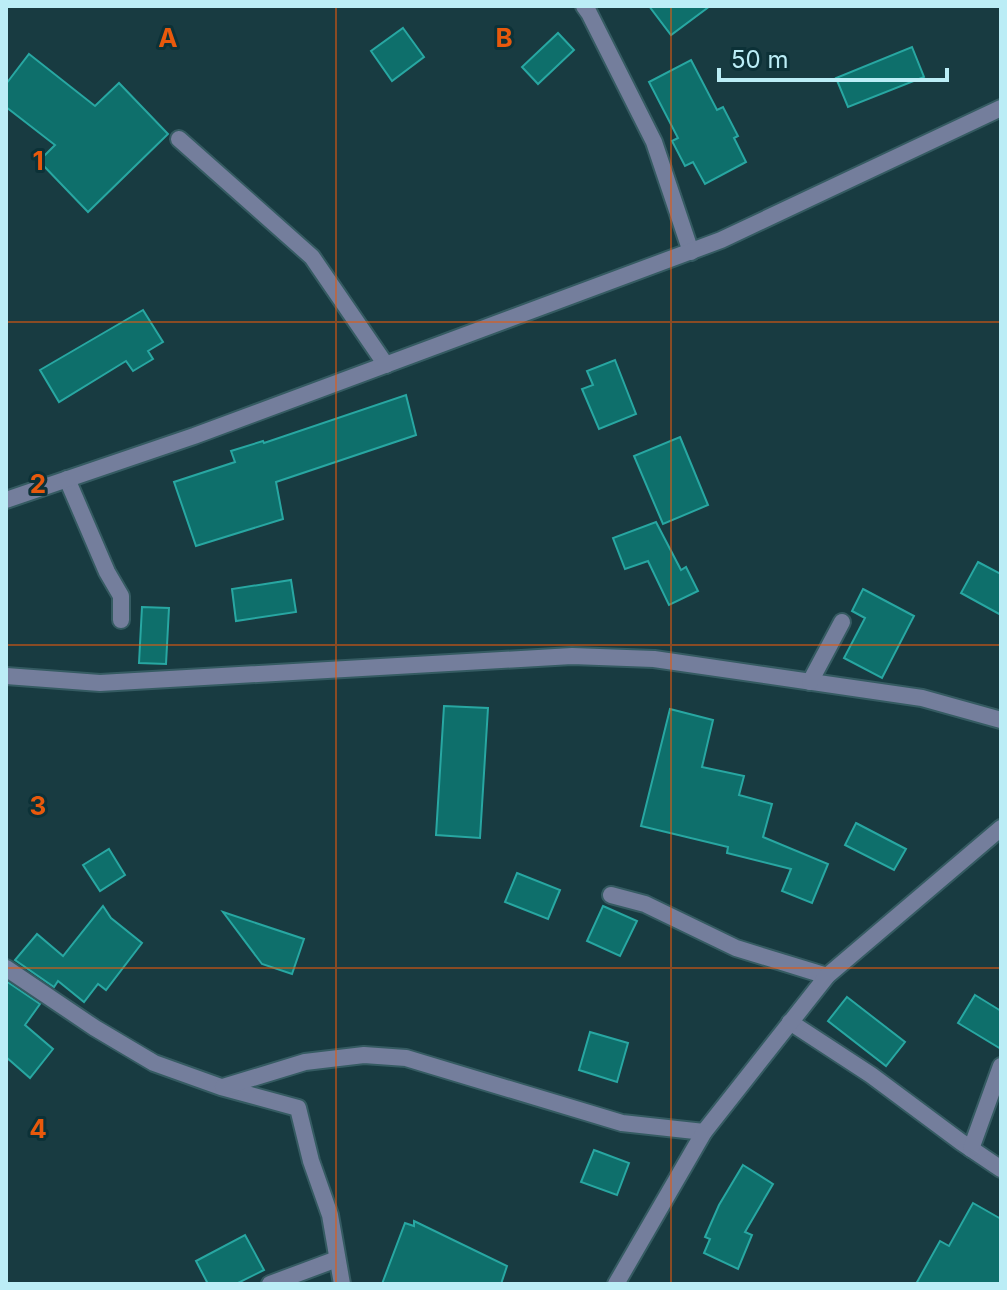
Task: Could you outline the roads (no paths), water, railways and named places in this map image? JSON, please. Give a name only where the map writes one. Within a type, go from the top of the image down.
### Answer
[{"type":"street","points":[[584,6],[654,142],[691,252]]},
{"type":"street","points":[[6,500],[194,436],[691,252],[1001,108]]},
{"type":"street","points":[[179,139],[312,257],[386,365]]},
{"type":"street","points":[[67,479],[107,572],[121,596],[121,620]]},
{"type":"street","points":[[810,682],[842,622]]},
{"type":"street","points":[[6,676],[100,683],[572,656],[654,659],[922,698],[1001,720]]},
{"type":"street","points":[[616,1284],[704,1132],[827,976],[1001,828]]},
{"type":"street","points":[[611,895],[645,904],[736,948],[827,976]]},
{"type":"street","points":[[6,968],[95,1028],[154,1063],[221,1087],[298,1108],[311,1161],[330,1215],[342,1284]]},
{"type":"street","points":[[790,1022],[871,1075],[1001,1169]]},
{"type":"street","points":[[221,1087],[305,1062],[364,1055],[406,1058],[622,1123],[704,1132]]},
{"type":"street","points":[[971,1149],[1001,1066]]},
{"type":"street","points":[[270,1284],[337,1259]]}]
